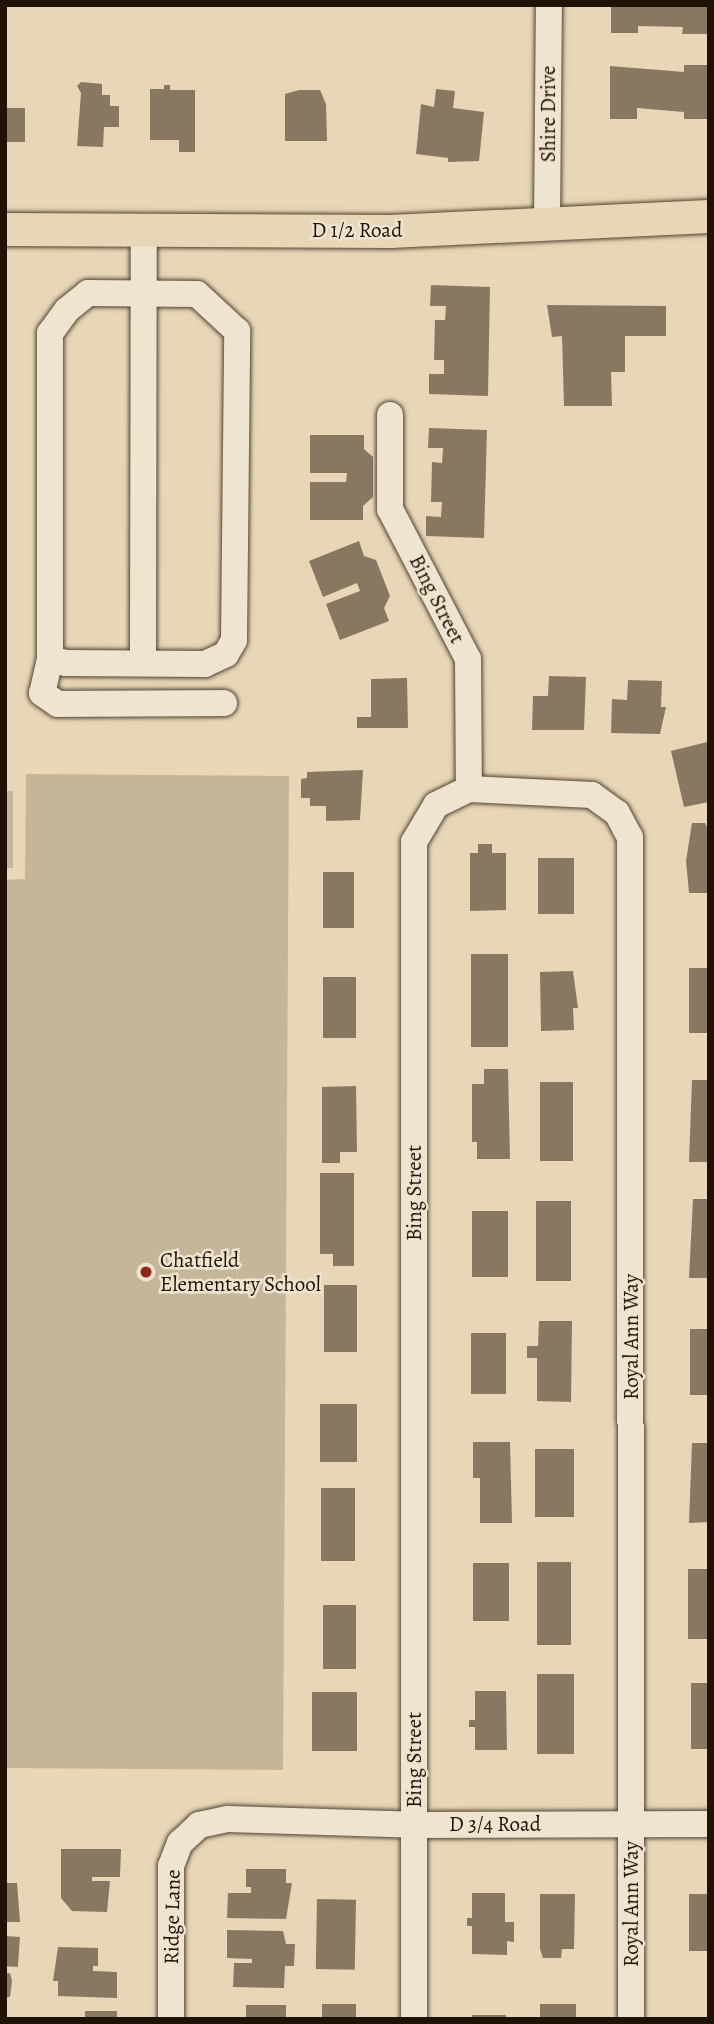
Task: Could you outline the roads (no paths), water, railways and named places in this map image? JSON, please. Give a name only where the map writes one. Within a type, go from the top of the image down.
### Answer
[{"type":"main road","name":"D 1/2 Road","points":[[5,229],[390,231],[709,216]]},
{"type":"street","name":"Shire Drive","points":[[547,223],[549,5]]},
{"type":"street","points":[[143,663],[144,230]]},
{"type":"street","points":[[50,659],[66,663],[205,664],[226,654],[234,640],[237,331],[197,294],[89,293],[67,310],[50,333],[50,659],[42,693],[58,704],[224,703]]},
{"type":"street","name":"Bing Street","points":[[390,415],[390,509],[468,659],[469,789],[436,805],[414,842],[414,2019]]},
{"type":"street","name":"Royal Ann Way","points":[[469,789],[592,795],[617,813],[630,837],[631,2019]]},
{"type":"street","name":"D 3/4 Road","points":[[199,1825],[228,1819],[414,1825],[709,1824]]},
{"type":"street","name":"Ridge Lane","points":[[171,2019],[171,1866],[180,1843],[199,1825]]},
{"type":"place","name":"Chatfield Elementary School","points":[[146,1272]]}]
